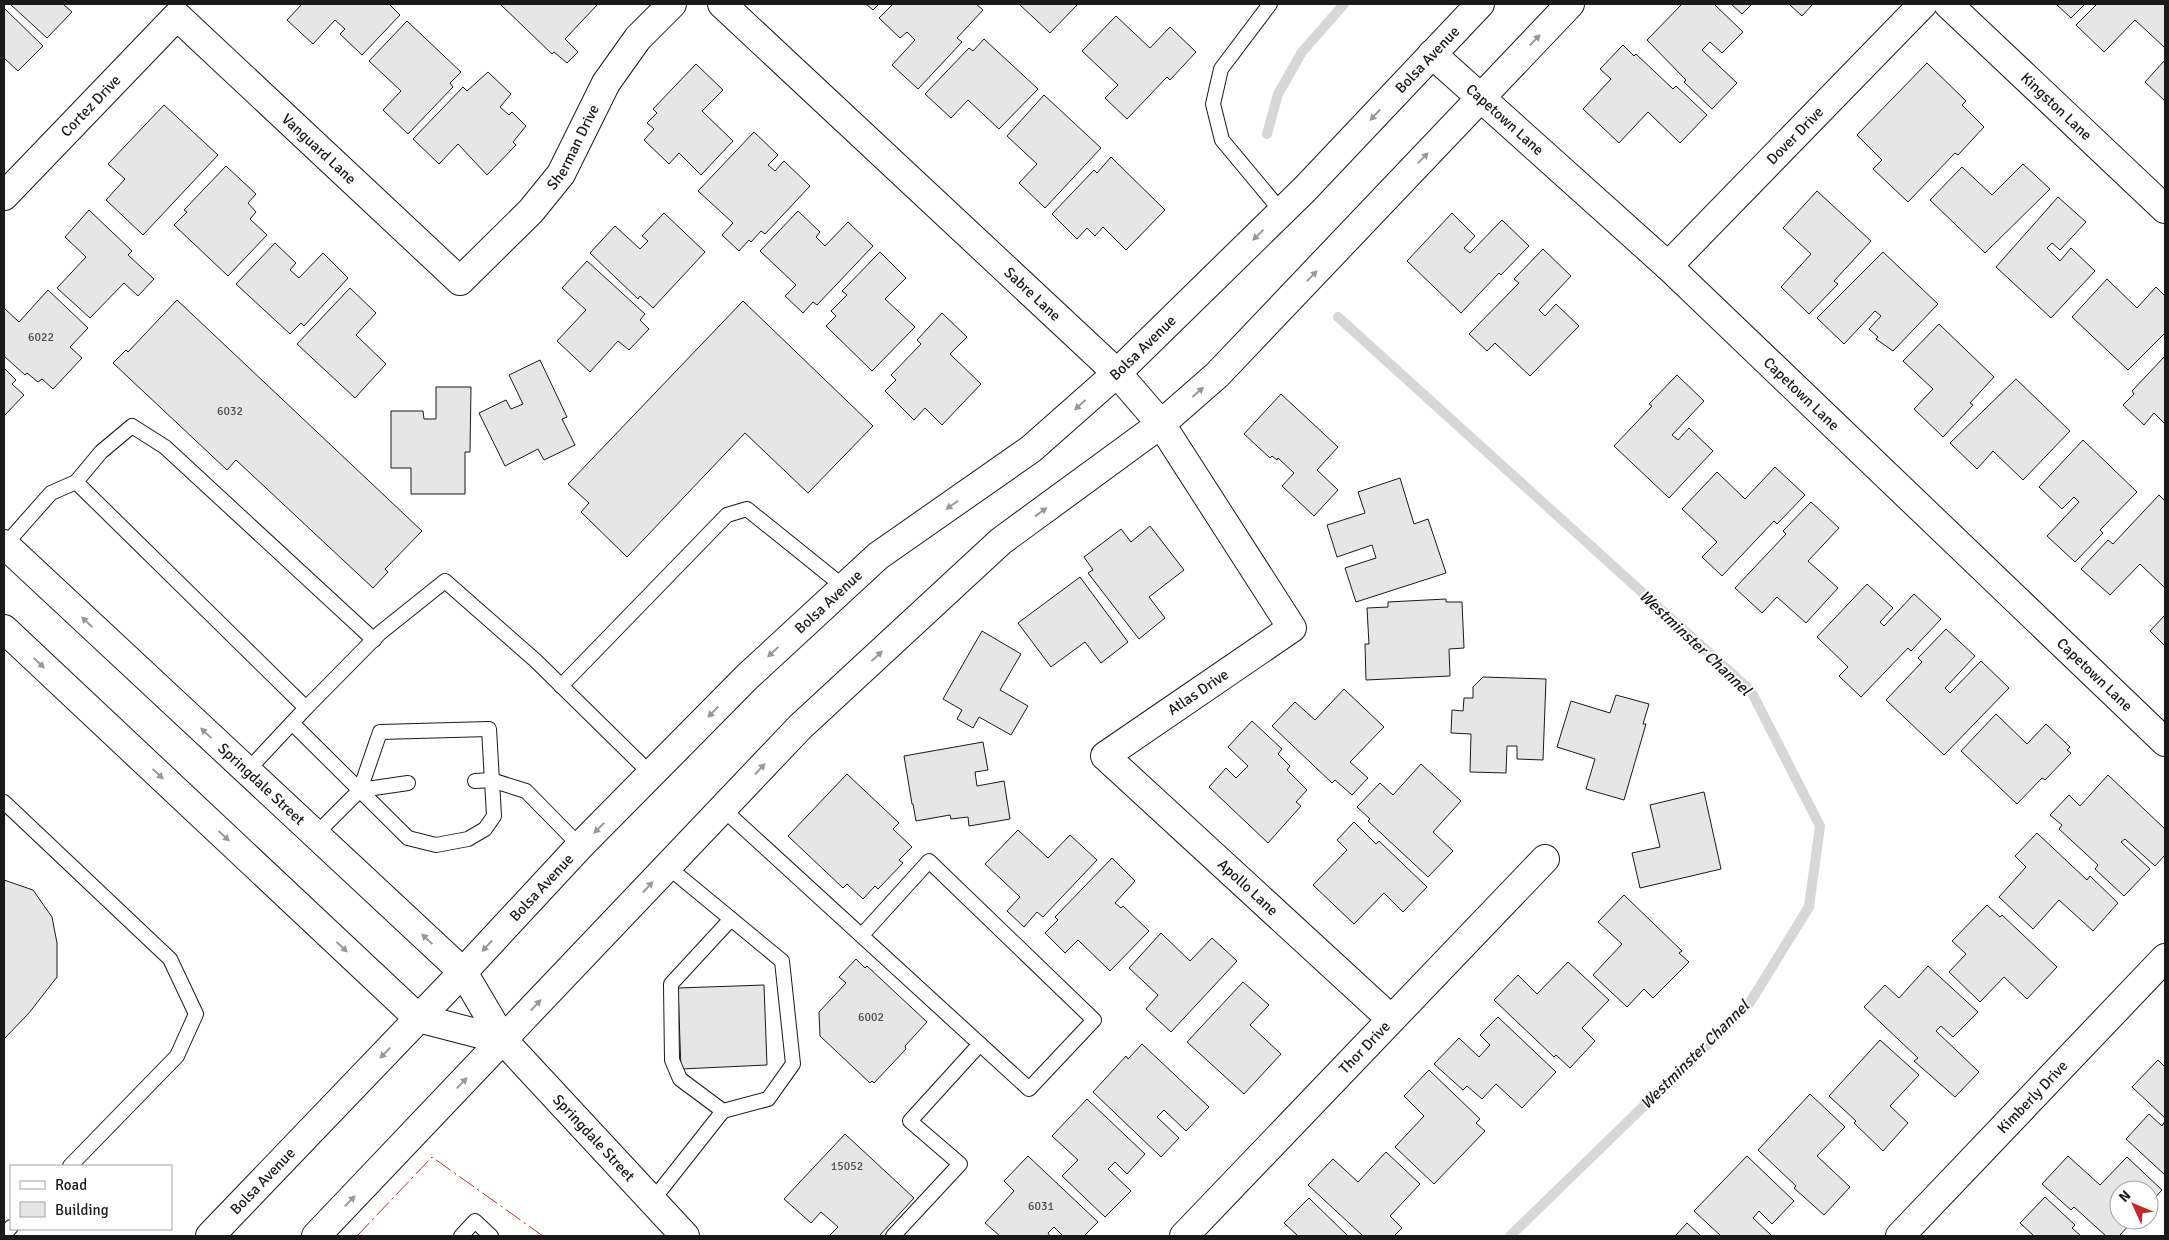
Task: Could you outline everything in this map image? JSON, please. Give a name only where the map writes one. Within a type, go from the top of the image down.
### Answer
[{"type":"main road","name":"Sherman Drive","points":[[460,281],[531,211],[561,174],[606,83],[638,38],[672,4]]},
{"type":"main road","name":"Sabre Lane","points":[[722,4],[1117,373],[1161,424],[1292,628]]},
{"type":"main road","name":"Bolsa Avenue","points":[[210,1236],[580,846],[652,775],[746,677],[878,556],[1031,449],[1117,373],[1282,212],[1480,4]]},
{"type":"main road","points":[[316,1236],[800,727],[1001,541],[1161,424],[1217,375],[1570,4]]},
{"type":"main road","name":"Dover Drive","points":[[1668,266],[1924,4]]},
{"type":"main road","name":"Kingston Lane","points":[[1948,4],[2165,209]]},
{"type":"main road","name":"Vanguard Lane","points":[[177,16],[460,281]]},
{"type":"main road","name":"Cortez Drive","points":[[4,196],[177,16]]},
{"type":"main road","name":"Capetown Lane","points":[[1432,54],[1668,266],[2165,742]]},
{"type":"main road","name":"Springdale Street","points":[[4,545],[462,972],[503,1040],[685,1236]]},
{"type":"main road","name":"Atlas Drive","points":[[1105,756],[1292,628]]},
{"type":"main road","points":[[4,629],[418,1018],[503,1040]]},
{"type":"main road","name":"Apollo Lane","points":[[1105,756],[1391,1019]]},
{"type":"main road","name":"Thor Drive","points":[[1184,1236],[1545,858]]},
{"type":"main road","name":"Kimberly Drive","points":[[1900,1236],[2165,958]]},
{"type":"lane","points":[[1270,4],[1221,70],[1213,104],[1222,140],[1282,212]]},
{"type":"lane","points":[[4,545],[51,493],[76,482],[101,452],[132,426],[165,447],[374,640]]},
{"type":"lane","points":[[76,482],[306,708]]},
{"type":"lane","points":[[561,686],[727,515],[747,509],[844,587]]},
{"type":"lane","points":[[246,771],[380,633],[446,582],[536,661],[652,775]]},
{"type":"lane","points":[[292,723],[360,790],[408,838],[436,845],[468,839],[485,829],[494,816],[489,729],[380,732],[360,790],[316,835]]},
{"type":"lane","points":[[475,781],[491,780],[526,791],[580,846]]},
{"type":"lane","points":[[360,790],[408,783]]},
{"type":"lane","points":[[4,802],[170,959],[196,1014],[177,1056],[71,1165]]},
{"type":"lane","points":[[722,809],[1029,1089],[1094,1020],[929,861],[862,935]]},
{"type":"lane","points":[[652,1201],[722,1111],[768,1099],[794,1064],[782,961],[668,867]]},
{"type":"lane","points":[[722,1111],[680,1079],[672,1060],[671,984],[730,919]]},
{"type":"lane","points":[[893,1236],[960,1164],[910,1121],[980,1044]]},
{"type":"lane","points":[[461,1236],[475,1222],[491,1236]]},
{"type":"building","points":[[10,4],[63,4],[72,12],[47,38]]},
{"type":"building","points":[[302,4],[389,4],[400,15],[362,55],[340,34],[345,29],[335,20],[313,44],[287,20]]},
{"type":"building","points":[[500,4],[598,4],[565,39],[578,52],[567,63],[554,52],[552,54]]},
{"type":"building","points":[[866,4],[879,4],[873,10]]},
{"type":"building","points":[[893,4],[976,4],[983,10],[957,38],[962,42],[918,89],[892,65],[915,40],[907,32],[900,38],[879,18]]},
{"type":"building","points":[[1019,4],[1078,4],[1050,33]]},
{"type":"building","points":[[1682,4],[1714,4],[1743,32],[1722,53],[1710,42],[1702,50],[1737,83],[1712,109],[1684,82],[1686,80],[1647,40]]},
{"type":"building","points":[[1731,4],[1752,4],[1742,14]]},
{"type":"building","points":[[1789,4],[1813,4],[1802,16]]},
{"type":"building","points":[[2056,4],[2085,4],[2071,18]]},
{"type":"building","points":[[2097,4],[2165,4],[2165,46],[2135,20],[2104,52],[2076,25]]},
{"type":"building","points":[[4,8],[43,46],[18,71],[4,58]]},
{"type":"building","points":[[1116,16],[1150,48],[1170,27],[1196,52],[1170,80],[1167,77],[1127,119],[1105,98],[1118,85],[1082,51]]},
{"type":"building","points":[[407,21],[461,72],[450,83],[453,87],[408,134],[383,110],[401,91],[369,61]]},
{"type":"building","points":[[984,39],[1038,89],[999,129],[968,100],[951,118],[925,94],[969,48],[973,51]]},
{"type":"building","points":[[1623,45],[1634,56],[1636,54],[1673,89],[1676,86],[1707,115],[1680,143],[1648,112],[1619,143],[1583,109],[1611,79],[1600,69]]},
{"type":"building","points":[[2165,60],[2165,101],[2145,82]]},
{"type":"building","points":[[1927,63],[1966,101],[1962,105],[1984,127],[1958,155],[1955,153],[1908,202],[1873,169],[1882,160],[1857,135]]},
{"type":"building","points":[[696,64],[723,90],[702,111],[733,141],[701,175],[679,153],[669,164],[644,140],[654,129],[647,123],[657,113],[653,109]]},
{"type":"building","points":[[488,72],[511,94],[500,107],[509,115],[512,112],[526,126],[513,142],[516,145],[487,175],[458,144],[439,164],[413,139],[463,87],[467,91]]},
{"type":"building","points":[[1044,95],[1101,148],[1045,208],[1019,183],[1037,164],[1007,136]]},
{"type":"building","points":[[164,105],[218,155],[143,235],[106,200],[125,179],[108,164]]},
{"type":"building","points":[[754,132],[778,155],[768,165],[775,171],[784,161],[810,186],[765,234],[761,231],[739,251],[722,235],[733,223],[698,191]]},
{"type":"building","points":[[1111,157],[1165,210],[1126,250],[1103,227],[1095,236],[1087,228],[1077,239],[1052,214],[1094,170],[1097,173]]},
{"type":"building","points":[[2023,164],[2050,189],[1985,253],[1930,200],[1962,167],[1992,195]]},
{"type":"building","points":[[226,166],[256,194],[248,203],[256,212],[250,219],[267,235],[228,276],[174,225],[187,212],[184,210]]},
{"type":"building","points":[[1817,191],[1871,241],[1834,281],[1838,284],[1809,314],[1781,287],[1811,254],[1783,228]]},
{"type":"building","points":[[2058,197],[2086,222],[2060,250],[2052,243],[2047,248],[2060,261],[2071,248],[2095,271],[2051,318],[1996,267]]},
{"type":"building","points":[[89,210],[132,251],[128,255],[154,279],[138,296],[124,283],[90,318],[57,288],[86,257],[65,237]]},
{"type":"building","points":[[798,211],[820,232],[816,237],[825,246],[848,222],[873,246],[817,305],[813,302],[803,313],[785,296],[796,285],[760,251]]},
{"type":"building","points":[[664,213],[705,252],[653,308],[640,296],[638,299],[590,253],[615,226],[640,249],[648,241],[642,236]]},
{"type":"building","points":[[1452,213],[1475,236],[1464,248],[1470,253],[1502,220],[1529,246],[1501,275],[1499,273],[1461,313],[1407,261]]},
{"type":"building","points":[[275,243],[296,263],[290,270],[299,278],[323,253],[348,278],[304,326],[301,323],[290,334],[236,284]]},
{"type":"building","points":[[1543,249],[1571,276],[1539,310],[1545,316],[1556,304],[1579,326],[1530,376],[1495,343],[1487,351],[1469,334],[1519,283],[1514,279]]},
{"type":"building","points":[[880,252],[906,278],[885,299],[915,327],[872,371],[826,326],[836,316],[831,311],[847,295],[842,291]]},
{"type":"building","points":[[1883,252],[1938,304],[1893,351],[1876,339],[1878,337],[1869,329],[1881,316],[1875,311],[1844,344],[1817,318]]},
{"type":"building","points":[[587,261],[645,314],[640,320],[649,329],[629,350],[618,341],[590,372],[557,341],[586,310],[562,288]]},
{"type":"building","points":[[2107,279],[2137,308],[2156,287],[2165,296],[2165,333],[2128,370],[2072,317]]},
{"type":"building","points":[[350,288],[376,313],[356,335],[386,364],[355,398],[297,344]]},
{"type":"building","points":[[48,290],[88,328],[70,347],[82,358],[53,389],[42,379],[38,382],[27,373],[25,375],[4,356],[4,308],[19,322]]},
{"type":"building","points":[[177,300],[422,531],[385,569],[388,572],[373,588],[236,460],[227,470],[113,363],[126,350],[128,352]]},
{"type":"building","points":[[743,301],[873,426],[808,493],[745,433],[627,557],[581,512],[589,503],[568,484]]},
{"type":"building","points":[[942,313],[967,337],[950,354],[981,384],[942,425],[925,408],[914,420],[885,391],[896,380],[891,375],[921,344],[917,340]]},
{"type":"building","points":[[1939,324],[1994,377],[1970,403],[1973,405],[1943,437],[1914,409],[1933,389],[1903,361]]},
{"type":"building","points":[[2165,356],[2165,424],[2154,413],[2144,425],[2123,405],[2134,394],[2132,391]]},
{"type":"building","points":[[540,360],[567,417],[562,419],[575,445],[544,460],[538,449],[505,466],[479,413],[506,400],[511,409],[523,404],[509,375]]},
{"type":"building","points":[[4,368],[16,380],[12,384],[24,395],[4,416]]},
{"type":"building","points":[[1677,375],[1704,401],[1672,435],[1678,440],[1689,428],[1713,451],[1669,498],[1614,446],[1652,406],[1649,404]]},
{"type":"building","points":[[2016,379],[2070,431],[2023,480],[1993,451],[1977,469],[1950,443]]},
{"type":"building","points":[[436,387],[471,387],[470,452],[465,452],[465,494],[411,494],[411,468],[391,468],[391,411],[423,411],[424,419],[436,419]]},
{"type":"building","points":[[1281,394],[1338,447],[1317,470],[1338,490],[1314,516],[1282,486],[1294,473],[1278,458],[1277,460],[1272,456],[1270,458],[1244,434]]},
{"type":"building","points":[[2083,440],[2137,492],[2100,530],[2103,533],[2075,562],[2047,536],[2079,502],[2074,497],[2062,509],[2039,487]]},
{"type":"building","points":[[1775,467],[1805,495],[1777,524],[1774,521],[1722,576],[1702,557],[1717,542],[1682,509],[1717,472],[1745,499]]},
{"type":"building","points":[[1400,478],[1414,524],[1428,519],[1446,573],[1356,602],[1345,568],[1376,558],[1372,545],[1337,557],[1327,525],[1365,513],[1358,492]]},
{"type":"building","points":[[2159,495],[2165,501],[2165,588],[2140,564],[2110,595],[2081,569],[2108,540],[2113,544]]},
{"type":"building","points":[[1811,502],[1839,528],[1808,561],[1838,588],[1806,623],[1777,597],[1762,613],[1735,588],[1786,534],[1783,531]]},
{"type":"building","points":[[1150,526],[1184,570],[1149,597],[1165,618],[1139,639],[1088,573],[1093,570],[1084,557],[1121,529],[1131,542]]},
{"type":"building","points":[[1080,577],[1128,642],[1101,663],[1085,642],[1051,667],[1018,623]]},
{"type":"building","points":[[1867,584],[1893,608],[1880,622],[1884,626],[1914,594],[1941,619],[1911,651],[1908,648],[1861,697],[1839,676],[1848,667],[1817,637]]},
{"type":"building","points":[[1446,599],[1446,602],[1462,602],[1464,648],[1449,649],[1450,676],[1366,680],[1365,644],[1369,644],[1367,608],[1388,607],[1388,602]]},
{"type":"building","points":[[2165,615],[2165,646],[2150,631]]},
{"type":"building","points":[[1946,629],[1975,656],[1945,688],[1950,693],[1981,661],[2009,688],[1944,755],[1886,700],[1922,662],[1918,658]]},
{"type":"building","points":[[982,631],[1021,654],[1000,690],[1028,706],[1011,735],[979,717],[973,728],[957,719],[962,710],[943,699]]},
{"type":"building","points":[[1483,677],[1546,679],[1543,760],[1517,759],[1517,746],[1507,746],[1506,773],[1470,772],[1471,734],[1451,733],[1452,710],[1463,711],[1464,698],[1473,698],[1473,687]]},
{"type":"building","points":[[1344,689],[1384,727],[1350,762],[1368,778],[1352,795],[1335,780],[1332,783],[1272,726],[1295,702],[1315,720]]},
{"type":"building","points":[[1616,695],[1649,704],[1643,724],[1646,724],[1624,800],[1586,789],[1595,759],[1557,747],[1571,701],[1610,713]]},
{"type":"building","points":[[1996,714],[2027,744],[2046,724],[2070,747],[2067,750],[2071,753],[2045,780],[2042,778],[2017,804],[1961,751]]},
{"type":"building","points":[[1252,721],[1282,749],[1278,754],[1290,766],[1287,770],[1307,790],[1296,802],[1301,806],[1268,843],[1209,787],[1226,768],[1236,778],[1248,766],[1228,747]]},
{"type":"building","points":[[983,742],[988,770],[975,772],[977,786],[1004,781],[1010,819],[969,826],[968,817],[951,819],[950,815],[916,821],[904,756]]},
{"type":"building","points":[[1421,764],[1461,801],[1433,832],[1453,851],[1428,877],[1368,821],[1370,819],[1357,807],[1380,783],[1393,795]]},
{"type":"building","points":[[847,774],[899,823],[893,829],[912,847],[899,860],[903,863],[878,889],[875,886],[863,899],[847,884],[843,888],[788,836]]},
{"type":"building","points":[[2108,775],[2165,829],[2165,855],[2155,866],[2125,839],[2121,842],[2150,869],[2124,896],[2095,869],[2098,865],[2059,829],[2062,825],[2050,815],[2069,795],[2080,806]]},
{"type":"building","points":[[1704,792],[1721,869],[1640,888],[1632,853],[1660,847],[1650,805]]},
{"type":"building","points":[[1354,822],[1376,844],[1379,841],[1427,887],[1403,912],[1384,893],[1354,924],[1313,885],[1347,850],[1337,840]]},
{"type":"building","points":[[1018,830],[1048,858],[1070,835],[1097,860],[1043,917],[1037,912],[1024,927],[1007,911],[1020,897],[985,864]]},
{"type":"building","points":[[2037,833],[2087,880],[2090,876],[2118,903],[2093,931],[2059,900],[2033,929],[1999,897],[2026,867],[2015,856]]},
{"type":"building","points":[[1112,858],[1135,881],[1115,903],[1121,908],[1123,906],[1149,931],[1110,971],[1078,940],[1065,953],[1045,933],[1058,920],[1055,917]]},
{"type":"building","points":[[4,880],[33,890],[52,917],[57,943],[57,977],[29,1013],[4,1039]]},
{"type":"building","points":[[1624,895],[1682,951],[1679,953],[1689,962],[1653,998],[1644,989],[1627,1007],[1593,975],[1622,944],[1598,922]]},
{"type":"building","points":[[1987,905],[2000,917],[2002,915],[2057,967],[2027,999],[2004,977],[1980,1002],[1949,972],[1966,954],[1952,941]]},
{"type":"building","points":[[1161,933],[1190,961],[1212,938],[1237,961],[1171,1032],[1146,1009],[1158,995],[1129,968]]},
{"type":"building","points":[[856,959],[865,968],[867,966],[927,1022],[905,1046],[906,1049],[874,1083],[872,1081],[870,1083],[820,1036],[819,1012],[846,983],[839,977]]},
{"type":"building","points":[[1568,962],[1609,1000],[1582,1028],[1595,1041],[1570,1068],[1556,1055],[1554,1057],[1494,1000],[1518,975],[1537,994]]},
{"type":"building","points":[[1928,966],[1978,1012],[1953,1037],[1941,1026],[1936,1031],[1979,1072],[1955,1097],[1914,1061],[1918,1058],[1864,1007],[1885,985],[1899,998]]},
{"type":"building","points":[[1243,982],[1269,1005],[1250,1025],[1281,1054],[1244,1094],[1187,1042]]},
{"type":"building","points":[[764,985],[767,1065],[681,1069],[678,988]]},
{"type":"building","points":[[1498,1017],[1556,1072],[1522,1108],[1496,1084],[1482,1099],[1467,1086],[1463,1090],[1434,1064],[1459,1038],[1479,1057],[1490,1045],[1480,1035]]},
{"type":"building","points":[[1880,1040],[1919,1075],[1890,1106],[1908,1123],[1883,1151],[1854,1123],[1856,1121],[1829,1096]]},
{"type":"building","points":[[1142,1044],[1209,1107],[1186,1131],[1164,1110],[1157,1117],[1179,1138],[1161,1157],[1093,1092],[1126,1056],[1128,1059]]},
{"type":"building","points":[[2158,1060],[2165,1067],[2165,1118],[2132,1087]]},
{"type":"building","points":[[1429,1070],[1480,1119],[1476,1123],[1485,1131],[1434,1184],[1395,1147],[1424,1116],[1404,1096]]},
{"type":"building","points":[[1810,1094],[1845,1127],[1817,1156],[1850,1187],[1824,1215],[1794,1188],[1796,1186],[1758,1150]]},
{"type":"building","points":[[1087,1099],[1145,1154],[1127,1174],[1115,1162],[1108,1169],[1131,1191],[1105,1217],[1062,1176],[1078,1160],[1052,1136]]},
{"type":"building","points":[[2149,1114],[2162,1126],[2165,1121],[2165,1175],[2126,1139]]},
{"type":"building","points":[[845,1134],[914,1198],[879,1236],[829,1236],[838,1227],[821,1212],[811,1223],[784,1199]]},
{"type":"building","points":[[1386,1152],[1420,1184],[1390,1216],[1402,1228],[1394,1236],[1363,1236],[1308,1185],[1333,1159],[1358,1182]]},
{"type":"building","points":[[1028,1156],[1098,1222],[1084,1236],[1063,1236],[1054,1227],[1048,1233],[1050,1236],[1000,1236],[985,1223],[1014,1191],[1004,1181]]},
{"type":"building","points":[[1747,1156],[1794,1201],[1772,1224],[1759,1211],[1753,1218],[1772,1236],[1721,1236],[1694,1211]]},
{"type":"building","points":[[2068,1156],[2100,1185],[2127,1157],[2151,1180],[2109,1180],[2109,1230],[2125,1230],[2119,1236],[2106,1236],[2074,1207],[2071,1210],[2042,1184]]},
{"type":"building","points":[[2045,1197],[2075,1225],[2072,1228],[2081,1236],[2034,1236],[2020,1223]]},
{"type":"building","points":[[1309,1198],[1348,1236],[1298,1236],[1284,1223]]},
{"type":"building","points":[[1687,1223],[1701,1236],[1675,1236]]},
{"type":"waterway","name":"Westminster Channel","points":[[1267,134],[1278,94],[1302,52],[1344,4]]},
{"type":"waterway","name":"Westminster Channel","points":[[1338,317],[1751,691],[1820,826],[1809,907],[1749,1004],[1510,1236]]},
{"type":"power","points":[[357,1236],[432,1157],[543,1236]]}]
